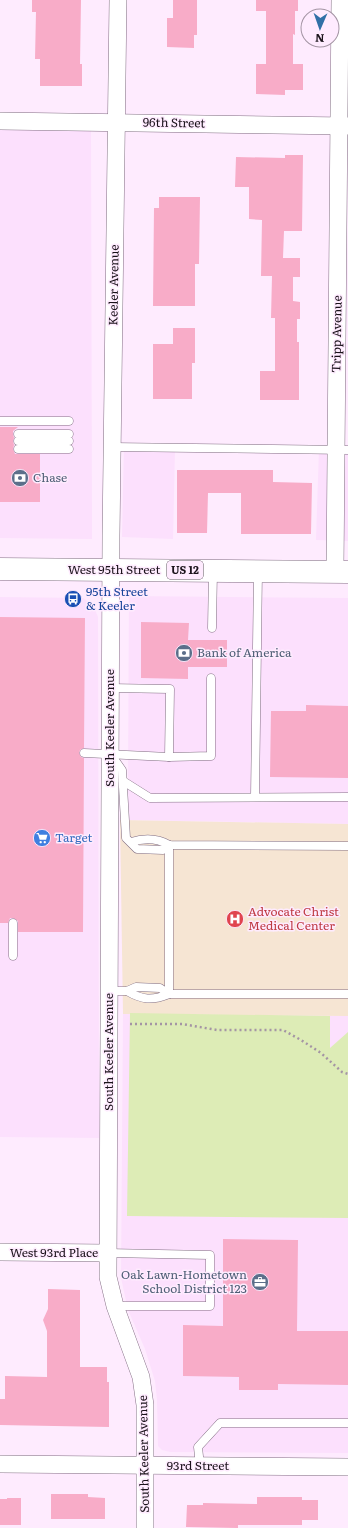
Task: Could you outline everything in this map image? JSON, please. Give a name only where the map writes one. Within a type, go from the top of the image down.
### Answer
[{"type":"main road","name":"West 95th Street","points":[[0,569],[341,571]]},
{"type":"street","name":"Keeler Avenue","points":[[111,569],[118,0]]},
{"type":"street","name":"Tripp Avenue","points":[[340,0],[344,126],[341,571]]},
{"type":"street","name":"96th Street","points":[[0,121],[344,126]]},
{"type":"street","name":"South Keeler Avenue","points":[[111,569],[108,1277],[115,1306],[141,1377],[145,1405],[145,1528]]},
{"type":"street","name":"West 93rd Place","points":[[0,1252],[108,1253]]},
{"type":"street","name":"93rd Street","points":[[0,1464],[348,1467]]},
{"type":"lane","points":[[0,421],[69,422]]},
{"type":"lane","points":[[18,441],[69,441],[18,441]]},
{"type":"lane","points":[[112,447],[342,450]]},
{"type":"lane","points":[[212,628],[213,570]]},
{"type":"lane","points":[[255,797],[258,571]]},
{"type":"lane","points":[[84,753],[169,757],[211,756],[211,678]]},
{"type":"lane","points":[[110,688],[170,689],[169,757]]},
{"type":"lane","points":[[110,754],[122,770],[126,838],[131,842],[139,839],[160,840],[169,845],[348,846]]},
{"type":"lane","points":[[123,781],[150,798],[348,797]]},
{"type":"lane","points":[[169,845],[169,994]]},
{"type":"lane","points":[[13,923],[13,956]]},
{"type":"lane","points":[[109,991],[127,991],[136,987],[160,988],[169,994],[348,994]]},
{"type":"lane","points":[[108,1253],[210,1255],[210,1306],[115,1306]]},
{"type":"lane","points":[[200,1466],[198,1447],[220,1423],[348,1423]]},
{"type":"path","points":[[130,1024],[182,1024],[217,1030],[283,1030],[316,1050],[342,1072],[348,1074]]},
{"type":"shaded area","points":[[0,130],[91,131],[92,539],[0,538]]},
{"type":"shaded area","points":[[124,448],[175,448],[173,539],[122,537]]},
{"type":"shaded area","points":[[319,450],[348,450],[348,541],[316,540]]},
{"type":"shaded area","points":[[129,596],[348,598],[348,824],[129,820]]},
{"type":"shaded area","points":[[0,597],[83,598],[93,605],[98,617],[99,1138],[0,1137]]},
{"type":"shaded area","name":"Advocate Christ Medical Center","points":[[120,820],[348,824],[348,1016],[123,1014]]},
{"type":"shaded area","points":[[123,1014],[348,1016],[348,1453],[170,1452],[162,1450],[158,1446],[155,1381],[145,1349],[128,1310],[121,1278]]},
{"type":"green space","points":[[130,1013],[330,1016],[330,1048],[348,1032],[348,1218],[127,1216]]},
{"type":"building","points":[[32,0],[81,0],[80,64],[82,64],[82,86],[40,86],[40,59],[35,59],[36,12],[32,12]]},
{"type":"building","points":[[173,0],[197,0],[197,35],[194,35],[194,48],[167,47],[167,18],[173,18]]},
{"type":"building","points":[[256,0],[298,0],[298,11],[295,11],[295,35],[293,34],[293,64],[303,64],[303,90],[285,90],[285,95],[256,94],[256,64],[266,64],[266,11],[256,11]]},
{"type":"building","points":[[285,155],[303,155],[302,231],[284,231],[283,258],[300,258],[300,277],[293,277],[293,301],[300,302],[300,319],[297,319],[297,342],[299,342],[299,400],[260,400],[260,371],[275,371],[275,318],[271,318],[272,276],[261,276],[262,220],[249,219],[249,187],[235,187],[236,157],[285,158]]},
{"type":"building","points":[[159,197],[200,197],[199,264],[195,264],[195,306],[153,306],[154,208],[159,208]]},
{"type":"building","points":[[173,328],[195,328],[195,363],[192,363],[192,399],[153,399],[153,344],[173,344]]},
{"type":"building","name":"Chase","points":[[0,427],[18,427],[13,431],[13,449],[15,454],[40,454],[40,502],[0,502]]},
{"type":"building","points":[[177,470],[273,470],[273,482],[312,483],[311,534],[241,534],[241,493],[208,493],[207,533],[177,533]]},
{"type":"building","name":"Target","points":[[0,617],[85,618],[84,748],[80,750],[79,753],[81,757],[84,758],[83,932],[18,932],[18,921],[13,918],[10,918],[8,923],[0,923]]},
{"type":"building","name":"Bank of America","points":[[141,622],[189,623],[188,640],[227,640],[227,667],[188,667],[188,679],[141,678]]},
{"type":"building","points":[[306,705],[348,706],[348,778],[270,777],[271,711],[306,711]]},
{"type":"building","name":"Oak Lawn-Hometown School District 123","points":[[223,1239],[298,1240],[297,1331],[348,1331],[348,1385],[278,1384],[278,1390],[239,1390],[239,1377],[183,1376],[183,1325],[223,1326]]},
{"type":"building","points":[[48,1289],[80,1290],[80,1367],[107,1367],[107,1382],[109,1382],[109,1427],[0,1425],[0,1399],[5,1399],[5,1376],[47,1377],[47,1331],[43,1320],[48,1309]]},
{"type":"building","points":[[51,1494],[88,1494],[88,1497],[105,1498],[105,1519],[51,1519]]},
{"type":"building","points":[[257,1497],[302,1497],[302,1500],[318,1500],[318,1520],[302,1520],[302,1525],[238,1525],[238,1528],[186,1527],[187,1505],[203,1505],[203,1503],[257,1504]]},
{"type":"building","points":[[21,1498],[21,1525],[0,1525],[0,1499]]},
{"type":"place","name":"Chase","points":[[20,478]]},
{"type":"place","name":"95th Street & Keeler","points":[[73,599]]},
{"type":"place","name":"Bank of America","points":[[184,653]]},
{"type":"place","name":"Target","points":[[42,838]]},
{"type":"place","name":"Advocate Christ Medical Center","points":[[235,919]]},
{"type":"place","name":"Oak Lawn-Hometown School District 123","points":[[260,1282]]}]
